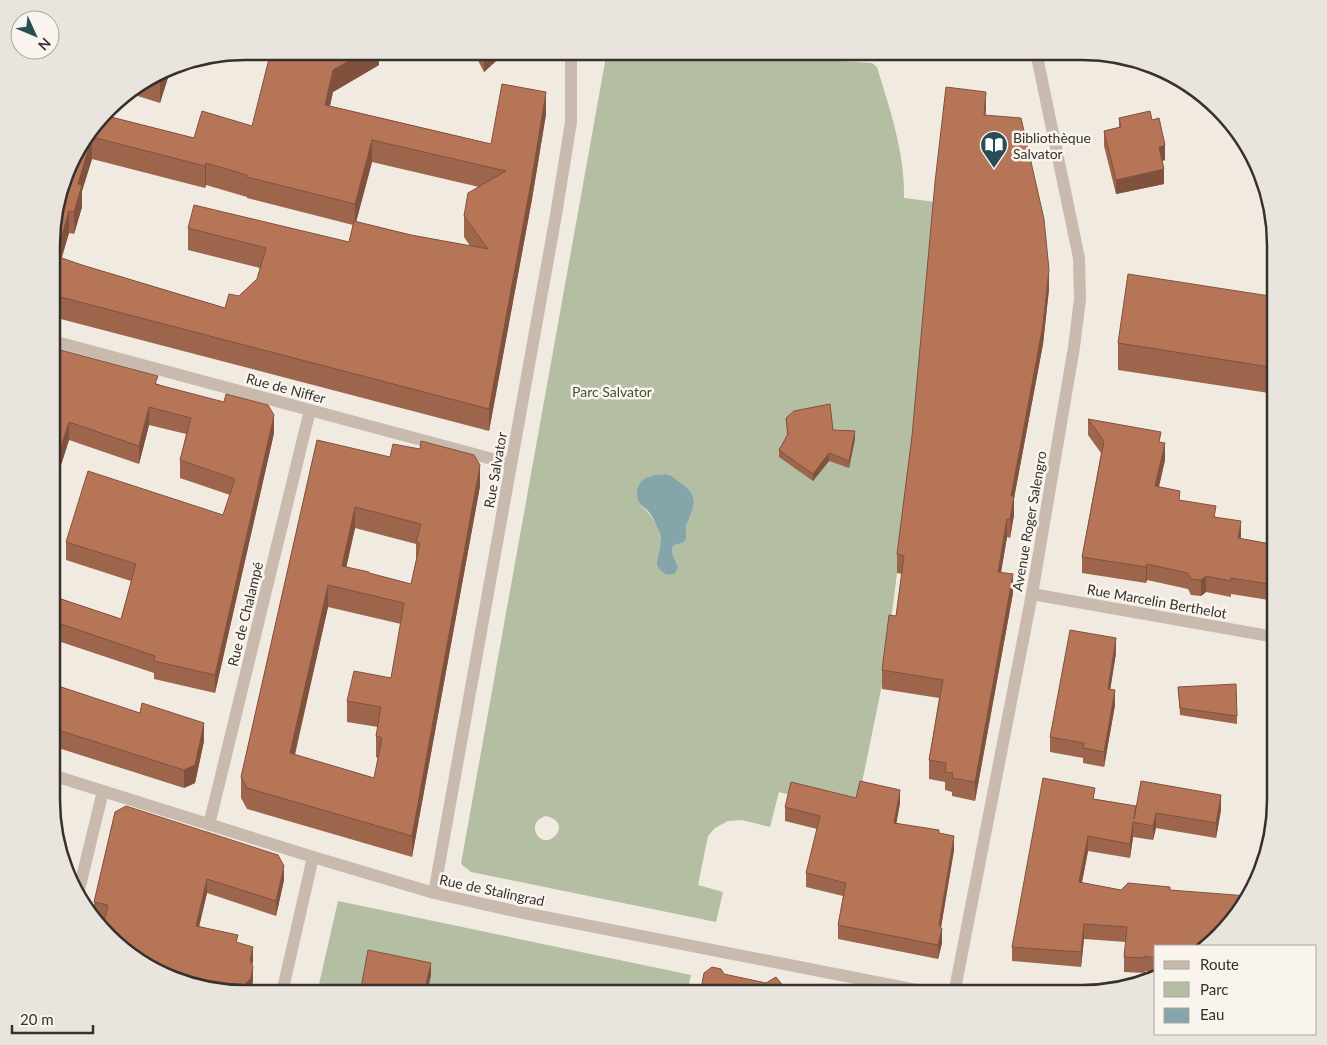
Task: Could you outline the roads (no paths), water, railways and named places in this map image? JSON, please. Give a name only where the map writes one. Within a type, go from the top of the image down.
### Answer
[{"type":"street","name":"Rue Salvator","points":[[434,893],[556,215],[570,122],[571,60]]},
{"type":"street","name":"Avenue Roger Salengro","points":[[956,985],[1032,594],[1074,347],[1080,299],[1079,258],[1038,60]]},
{"type":"street","name":"Rue de Niffer","points":[[60,343],[511,464]]},
{"type":"street","name":"Rue de Chalampé","points":[[209,825],[310,410]]},
{"type":"street","name":"Rue Marcelin Berthelot","points":[[1032,594],[1267,635]]},
{"type":"street","name":"Rue de Stalingrad","points":[[60,778],[434,893],[528,914],[891,985]]},
{"type":"street","points":[[80,884],[103,791]]},
{"type":"street","points":[[284,985],[313,857]]},
{"type":"water","points":[[665,474],[672,476],[686,487],[692,494],[694,501],[694,506],[686,526],[687,536],[683,543],[673,546],[672,553],[678,567],[675,573],[669,575],[662,572],[657,565],[661,542],[655,521],[637,498],[637,491],[644,479]]},
{"type":"place","name":"Bibliothèque Salvator","points":[[994,169]]},
{"type":"park label","name":"Parc Salvator","points":[[612,391]]}]
